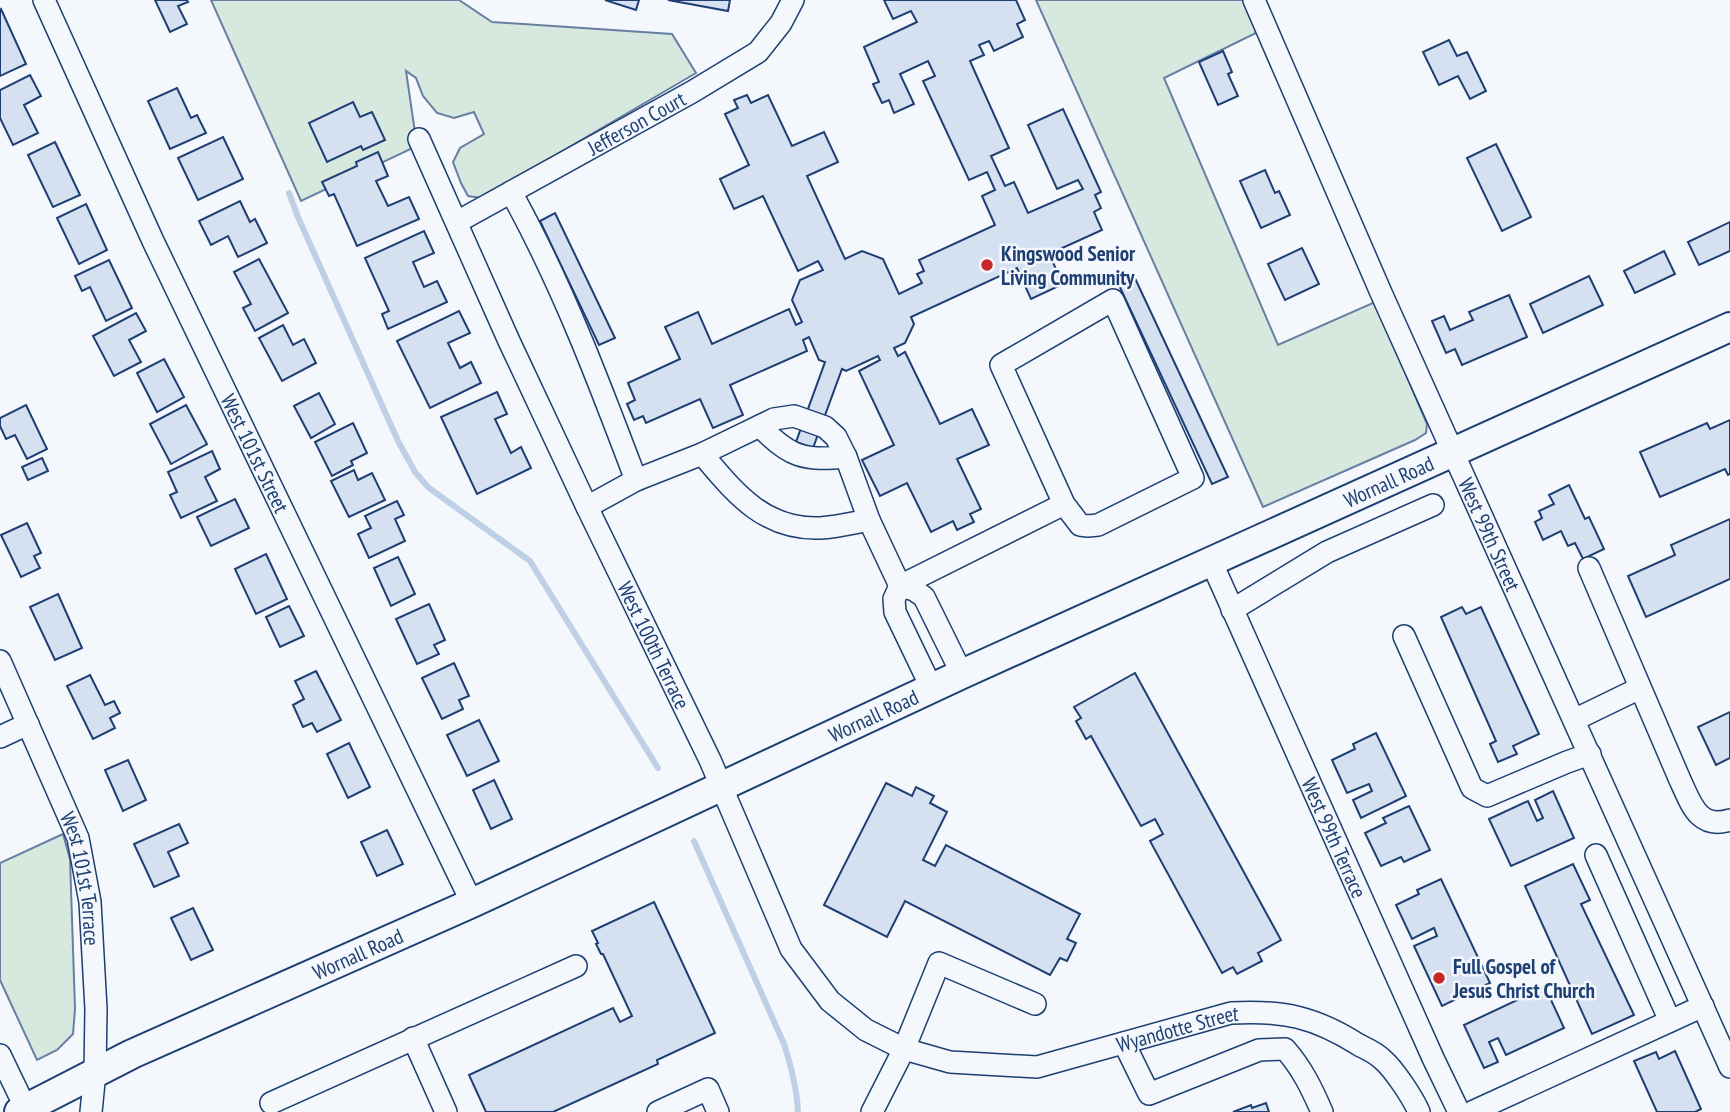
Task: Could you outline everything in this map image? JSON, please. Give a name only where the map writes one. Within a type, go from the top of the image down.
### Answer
[{"type":"main road","name":"Wornall Road","points":[[22,1110],[94,1072],[472,904],[962,674],[1730,327]]},
{"type":"street","name":"West 101st Street","points":[[44,0],[153,241],[472,904]]},
{"type":"street","name":"Jefferson Court","points":[[457,222],[692,92],[758,51],[780,23],[793,0]]},
{"type":"street","name":"West 99th Street","points":[[1254,0],[1382,295],[1730,1067]]},
{"type":"street","name":"West 100th Terrace","points":[[419,139],[509,341],[722,786],[791,949],[830,1001],[866,1030],[904,1049]]},
{"type":"street","points":[[511,192],[565,300],[636,480]]},
{"type":"street","points":[[1113,300],[1193,478],[1098,525],[1080,525],[1064,504],[1001,365],[1113,300]]},
{"type":"street","points":[[587,507],[636,480],[702,454],[774,419],[793,416],[825,427],[836,437],[846,457],[869,520],[900,586],[925,597],[962,674]]},
{"type":"street","points":[[760,426],[775,442],[796,455],[811,459],[846,457]]},
{"type":"street","points":[[702,454],[733,491],[748,504],[787,525],[821,528],[869,520]]},
{"type":"street","points":[[932,689],[895,612],[894,599],[900,586],[1064,504]]},
{"type":"street","points":[[1232,610],[1327,552],[1433,505]]},
{"type":"street","name":"West 99th Terrace","points":[[1211,561],[1459,1112]]},
{"type":"street","points":[[1589,568],[1694,810],[1707,821],[1720,824],[1730,820]]},
{"type":"street","points":[[1404,636],[1472,788],[1487,796],[1590,754]]},
{"type":"street","name":"West 101st Terrace","points":[[0,661],[78,838],[90,902],[96,1009],[91,1112]]},
{"type":"street","points":[[1574,720],[1640,688]]},
{"type":"street","points":[[0,737],[28,724]]},
{"type":"street","points":[[1596,855],[1670,1021]]},
{"type":"street","points":[[872,1112],[904,1049],[939,962],[1035,1004]]},
{"type":"street","points":[[271,1103],[576,966]]},
{"type":"street","points":[[1472,1112],[1703,1006]]},
{"type":"street","name":"Wyandotte Street","points":[[904,1049],[950,1062],[1037,1067],[1231,1013],[1258,1011],[1304,1017],[1336,1030],[1382,1059],[1413,1098],[1419,1112]]},
{"type":"street","points":[[1280,1014],[1285,1049],[1296,1061],[1311,1086],[1322,1112]]},
{"type":"street","points":[[414,1038],[446,1112]]},
{"type":"street","points":[[1124,1043],[1149,1094],[1259,1050],[1285,1049]]},
{"type":"street","points":[[0,1055],[22,1110]]},
{"type":"street","points":[[658,1112],[708,1089],[718,1112]]},
{"type":"shaded area","points":[[211,0],[459,0],[492,22],[672,34],[696,73],[482,198],[468,196],[453,162],[460,148],[484,134],[474,112],[454,118],[437,113],[423,96],[416,78],[406,71],[417,146],[301,201]]},
{"type":"shaded area","points":[[1036,0],[1244,0],[1258,32],[1164,78],[1278,345],[1375,302],[1427,424],[1426,433],[1263,507]]},
{"type":"shaded area","points":[[63,834],[70,859],[75,1009],[73,1034],[57,1050],[37,1060],[0,980],[0,863]]},
{"type":"building","points":[[155,0],[187,0],[188,2],[178,6],[187,24],[170,32]]},
{"type":"building","points":[[605,0],[639,0],[636,10]]},
{"type":"building","points":[[668,0],[730,0],[728,11]]},
{"type":"building","name":"Kingswood Senior Living Community","points":[[884,0],[1016,0],[1025,20],[1017,24],[1023,37],[994,51],[989,41],[979,45],[984,55],[970,61],[1009,148],[991,156],[1005,186],[1014,182],[1028,213],[1083,189],[1078,180],[1057,189],[1028,125],[1063,109],[1101,192],[1095,195],[1101,208],[1094,212],[1102,230],[1049,254],[1063,284],[1031,299],[1017,268],[911,317],[914,324],[905,343],[894,348],[898,356],[905,352],[940,424],[972,409],[989,445],[957,459],[981,509],[970,514],[974,522],[957,530],[953,521],[931,532],[907,483],[880,496],[862,460],[894,445],[859,371],[880,360],[878,356],[846,371],[842,369],[813,448],[796,442],[825,362],[819,360],[809,337],[803,340],[807,351],[730,385],[743,415],[713,428],[700,399],[646,423],[643,416],[634,420],[627,404],[635,400],[628,383],[680,359],[665,327],[698,312],[712,344],[789,309],[796,325],[802,322],[792,300],[800,280],[823,270],[818,261],[798,271],[763,196],[734,209],[720,179],[749,165],[725,114],[738,108],[734,100],[747,95],[751,103],[768,95],[792,146],[824,132],[838,162],[807,176],[845,259],[862,251],[883,259],[899,294],[922,283],[917,274],[924,271],[919,260],[995,225],[982,196],[995,190],[987,172],[969,180],[923,81],[935,76],[928,61],[900,74],[914,104],[894,113],[889,100],[882,103],[873,84],[879,82],[864,47],[917,22],[911,11],[893,19]]},
{"type":"building","points":[[0,10],[26,64],[0,76]]},
{"type":"building","points":[[1449,40],[1457,56],[1467,52],[1486,91],[1470,99],[1458,76],[1439,85],[1423,52]]},
{"type":"building","points":[[1223,51],[1232,72],[1228,74],[1238,96],[1218,105],[1199,62]]},
{"type":"building","points":[[30,75],[41,96],[24,105],[38,133],[13,145],[0,118],[0,90]]},
{"type":"building","points":[[177,88],[191,118],[197,115],[206,133],[170,149],[148,101]]},
{"type":"building","points":[[353,102],[360,117],[372,112],[385,140],[363,150],[361,146],[327,162],[309,123]]},
{"type":"building","points":[[223,137],[243,179],[198,200],[178,158]]},
{"type":"building","points":[[55,142],[80,195],[53,207],[28,155]]},
{"type":"building","points":[[1496,144],[1531,217],[1502,231],[1467,158]]},
{"type":"building","points":[[378,152],[388,176],[376,181],[388,206],[409,197],[419,219],[357,246],[334,194],[329,196],[322,182],[357,166],[356,162]]},
{"type":"building","points":[[1265,170],[1275,193],[1279,191],[1290,215],[1261,228],[1240,181]]},
{"type":"building","points":[[240,201],[250,222],[255,219],[267,243],[238,257],[228,236],[211,245],[199,221]]},
{"type":"building","points":[[86,204],[107,250],[79,264],[57,218]]},
{"type":"building","points":[[555,213],[615,338],[599,345],[540,221]]},
{"type":"building","points":[[1730,222],[1730,251],[1699,265],[1688,242]]},
{"type":"building","points":[[424,231],[434,253],[413,262],[424,287],[437,281],[447,302],[388,329],[382,314],[389,311],[365,258]]},
{"type":"building","points":[[1302,248],[1319,284],[1285,300],[1268,264]]},
{"type":"building","points":[[1664,251],[1675,274],[1635,293],[1624,271]]},
{"type":"building","points":[[259,259],[288,313],[255,331],[243,308],[251,304],[234,272]]},
{"type":"building","points":[[109,260],[132,308],[106,321],[90,287],[82,291],[75,276]]},
{"type":"building","points":[[1133,274],[1228,477],[1212,484],[1117,281]]},
{"type":"building","points":[[1589,276],[1603,305],[1543,333],[1530,304]]},
{"type":"building","points":[[1509,295],[1527,337],[1462,365],[1455,349],[1446,353],[1432,321],[1444,316],[1450,330],[1473,320],[1469,312]]},
{"type":"building","points":[[459,311],[470,333],[448,343],[460,368],[471,362],[481,383],[430,408],[397,341]]},
{"type":"building","points":[[136,313],[146,331],[129,340],[141,362],[114,376],[93,336]]},
{"type":"building","points":[[283,325],[293,345],[304,339],[316,363],[282,381],[259,338]]},
{"type":"building","points":[[164,359],[184,397],[157,412],[137,373]]},
{"type":"building","points":[[497,392],[507,414],[495,419],[511,453],[521,447],[531,468],[477,494],[441,417]]},
{"type":"building","points":[[319,393],[335,424],[311,438],[294,406]]},
{"type":"building","points":[[26,405],[47,449],[27,459],[15,435],[6,439],[0,426],[0,418]]},
{"type":"building","points":[[186,405],[207,444],[171,464],[150,424]]},
{"type":"building","points":[[1730,420],[1730,474],[1728,475],[1725,469],[1660,497],[1640,452],[1707,423],[1710,429]]},
{"type":"building","points":[[353,423],[367,453],[351,461],[353,465],[332,476],[315,442]]},
{"type":"building","points":[[212,451],[220,469],[205,477],[217,501],[181,518],[170,495],[177,492],[168,472]]},
{"type":"building","points":[[42,458],[48,471],[28,480],[22,467]]},
{"type":"building","points":[[354,470],[358,480],[372,473],[385,500],[349,517],[331,481]]},
{"type":"building","points":[[1569,485],[1585,519],[1589,517],[1604,549],[1583,559],[1575,543],[1568,546],[1561,531],[1543,540],[1535,522],[1542,518],[1539,511],[1554,504],[1549,495]]},
{"type":"building","points":[[235,499],[249,528],[211,546],[197,517]]},
{"type":"building","points":[[397,501],[404,515],[395,519],[405,541],[369,558],[358,534],[371,528],[365,516]]},
{"type":"building","points":[[1730,519],[1730,579],[1646,617],[1628,576],[1675,555],[1671,545]]},
{"type":"building","points":[[27,523],[41,553],[34,556],[40,568],[21,577],[1,535]]},
{"type":"building","points":[[266,554],[287,599],[256,614],[235,569]]},
{"type":"building","points":[[398,557],[415,594],[391,606],[374,568]]},
{"type":"building","points":[[58,594],[82,648],[55,660],[30,607]]},
{"type":"building","points":[[429,604],[445,640],[434,645],[439,654],[417,664],[396,619]]},
{"type":"building","points":[[289,606],[304,636],[280,647],[266,617]]},
{"type":"building","points":[[1462,607],[1466,614],[1481,607],[1539,734],[1513,746],[1517,754],[1498,762],[1490,744],[1496,741],[1441,617]]},
{"type":"building","points":[[454,663],[469,696],[459,700],[463,709],[442,719],[422,678]]},
{"type":"building","points":[[316,671],[341,720],[317,732],[312,723],[303,727],[293,705],[304,699],[295,681]]},
{"type":"building","points":[[1135,673],[1281,940],[1258,953],[1262,961],[1237,974],[1233,967],[1222,973],[1150,841],[1163,834],[1155,819],[1141,826],[1091,736],[1086,739],[1076,721],[1081,718],[1074,707]]},
{"type":"building","points":[[90,675],[105,705],[114,701],[120,713],[110,718],[115,728],[93,739],[67,686]]},
{"type":"building","points":[[1730,712],[1730,758],[1716,765],[1698,727]]},
{"type":"building","points":[[479,720],[499,761],[467,776],[447,735]]},
{"type":"building","points":[[1376,733],[1406,796],[1361,818],[1353,800],[1372,791],[1369,784],[1347,793],[1332,760],[1355,749],[1353,744]]},
{"type":"building","points":[[349,743],[370,787],[348,798],[327,754]]},
{"type":"building","points":[[128,760],[146,800],[123,811],[105,770]]},
{"type":"building","points":[[494,780],[512,819],[491,829],[473,790]]},
{"type":"building","points":[[886,783],[912,796],[916,787],[934,796],[930,803],[947,812],[923,860],[935,866],[946,845],[1080,914],[1067,939],[1076,943],[1067,961],[1060,958],[1050,975],[905,901],[887,937],[824,905]]},
{"type":"building","points":[[1553,791],[1574,838],[1511,866],[1489,819],[1528,801],[1537,821],[1543,818],[1535,800]]},
{"type":"building","points":[[1409,806],[1430,850],[1404,862],[1401,857],[1381,866],[1365,833],[1386,823],[1383,818]]},
{"type":"building","points":[[179,824],[188,843],[168,852],[179,876],[154,887],[134,844]]},
{"type":"building","points":[[387,830],[403,864],[377,876],[361,842]]},
{"type":"building","points":[[1573,864],[1590,900],[1581,904],[1634,1015],[1592,1034],[1525,886]]},
{"type":"building","points":[[1441,879],[1490,983],[1442,1006],[1414,946],[1437,936],[1434,928],[1412,939],[1396,905],[1419,894],[1417,890]]},
{"type":"building","points":[[654,902],[715,1033],[657,1060],[658,1064],[553,1112],[486,1112],[469,1075],[613,1008],[620,1022],[632,1016],[592,931]]},
{"type":"building","points":[[193,908],[213,950],[191,960],[171,918]]},
{"type":"building","points":[[1545,987],[1564,1028],[1506,1055],[1498,1038],[1489,1042],[1498,1062],[1484,1068],[1464,1025]]},
{"type":"building","points":[[1675,1051],[1701,1109],[1695,1112],[1657,1112],[1634,1061],[1656,1052],[1659,1059]]},
{"type":"building","points":[[1266,1103],[1269,1112],[1233,1112],[1251,1105],[1252,1108]]},
{"type":"waterway","points":[[289,193],[398,441],[415,472],[429,488],[530,561],[658,768]]},
{"type":"waterway","points":[[694,841],[784,1044],[793,1077],[798,1112]]},
{"type":"place","name":"Kingswood Senior Living Community","points":[[987,265]]},
{"type":"place","name":"Full Gospel of Jesus Christ Church","points":[[1439,978]]}]
